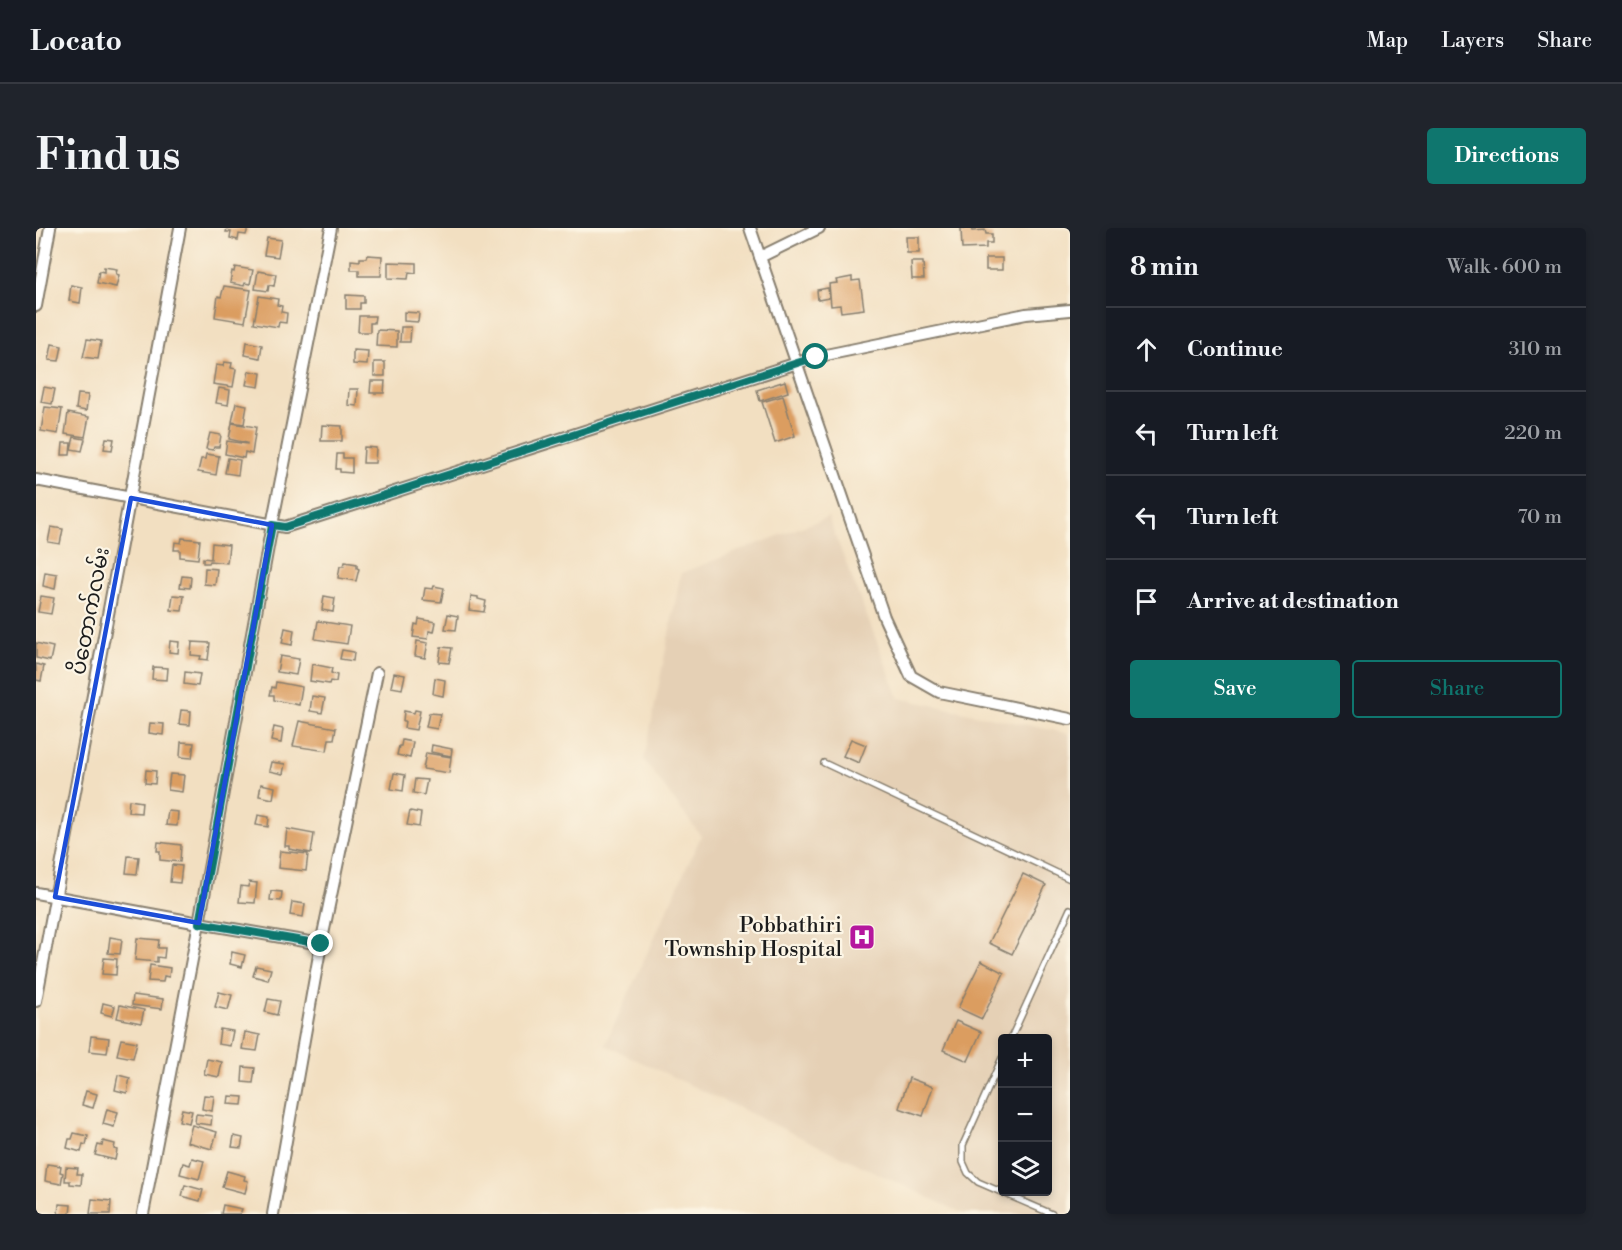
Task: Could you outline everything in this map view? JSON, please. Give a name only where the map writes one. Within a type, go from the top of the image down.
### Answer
[{"type":"street","points":[[36,306],[50,228]]},
{"type":"street","name":"ပိတောက်လမ်း","points":[[36,1001],[180,228]]},
{"type":"street","points":[[143,1214],[330,228]]},
{"type":"street","points":[[750,228],[884,617],[911,676],[939,692],[1070,719]]},
{"type":"street","points":[[760,257],[819,228]]},
{"type":"street","points":[[36,480],[285,527],[816,357],[1026,314],[1070,310]]},
{"type":"street","points":[[273,1214],[321,944],[376,674]]},
{"type":"street","points":[[36,893],[321,944]]},
{"type":"lane","points":[[824,763],[1070,879]]},
{"type":"lane","points":[[1013,1034],[1070,909]]},
{"type":"lane","points":[[998,1067],[963,1145],[963,1162],[968,1173],[978,1182],[1052,1214]]},
{"type":"highlighted area","points":[[131,498],[272,525],[199,923],[55,897]]},
{"type":"shaded area","name":"Pobbathiri Township Hospital","points":[[828,517],[899,698],[1070,734],[1070,1214],[964,1214],[605,1045],[701,836],[644,760],[681,573]]},
{"type":"building","points":[[227,228],[248,228],[246,235],[239,234],[238,240],[230,238],[231,232],[226,232]]},
{"type":"building","points":[[961,228],[972,228],[972,231],[985,230],[986,234],[992,234],[992,243],[986,243],[986,248],[962,249]]},
{"type":"building","points":[[906,237],[919,237],[919,253],[907,253]]},
{"type":"building","points":[[267,238],[281,240],[278,257],[264,255]]},
{"type":"building","points":[[367,255],[382,256],[381,276],[359,276],[359,270],[351,270],[351,260],[360,261],[360,258],[366,258]]},
{"type":"building","points":[[986,258],[1002,258],[1002,270],[986,270]]},
{"type":"building","points":[[388,262],[416,263],[416,273],[409,272],[408,279],[388,278]]},
{"type":"building","points":[[911,262],[923,262],[924,279],[912,279]]},
{"type":"building","points":[[104,267],[117,269],[116,274],[119,275],[116,287],[97,283],[99,271],[104,272]]},
{"type":"building","points":[[235,267],[253,270],[250,284],[245,283],[244,286],[230,283]]},
{"type":"building","points":[[258,271],[276,274],[274,286],[269,285],[268,291],[255,289]]},
{"type":"building","points":[[852,277],[852,281],[860,280],[864,309],[841,312],[840,305],[831,306],[829,284]]},
{"type":"building","points":[[71,285],[82,287],[80,303],[69,301]]},
{"type":"building","points":[[224,286],[251,290],[245,322],[215,317],[218,296],[221,297]]},
{"type":"building","points":[[828,288],[829,298],[818,300],[817,290]]},
{"type":"building","points":[[346,295],[364,296],[364,303],[360,303],[360,309],[346,309]]},
{"type":"building","points":[[259,296],[278,299],[277,305],[282,306],[281,312],[287,313],[286,323],[279,322],[278,327],[254,323]]},
{"type":"building","points":[[404,312],[419,313],[418,322],[404,321]]},
{"type":"building","points":[[359,316],[375,316],[374,323],[370,323],[370,332],[358,332]]},
{"type":"building","points":[[401,327],[411,327],[410,342],[400,342]]},
{"type":"building","points":[[377,330],[397,331],[397,347],[376,346]]},
{"type":"building","points":[[87,339],[101,341],[98,359],[83,357]]},
{"type":"building","points":[[247,342],[262,345],[260,358],[245,355]]},
{"type":"building","points":[[52,344],[62,346],[59,361],[49,360]]},
{"type":"building","points":[[353,350],[368,351],[367,365],[353,364]]},
{"type":"building","points":[[224,362],[232,363],[231,368],[236,369],[233,387],[213,384],[216,365],[223,366]]},
{"type":"building","points":[[374,362],[385,362],[385,376],[374,376]]},
{"type":"building","points":[[249,371],[261,373],[259,387],[246,385]]},
{"type":"building","points":[[371,381],[385,381],[384,393],[370,393]]},
{"type":"building","points":[[785,381],[788,392],[760,401],[757,390]]},
{"type":"building","points":[[44,387],[55,389],[52,404],[41,402]]},
{"type":"building","points":[[219,388],[230,390],[228,405],[216,403]]},
{"type":"building","points":[[349,389],[358,389],[357,406],[348,405]]},
{"type":"building","points":[[78,394],[88,395],[86,411],[76,409]]},
{"type":"building","points":[[783,396],[795,436],[775,443],[762,402]]},
{"type":"building","points":[[236,403],[247,405],[244,424],[232,422]]},
{"type":"building","points":[[45,407],[62,409],[58,434],[41,431]]},
{"type":"building","points":[[68,413],[89,417],[85,437],[65,434]]},
{"type":"building","points":[[232,423],[256,427],[252,454],[245,452],[244,458],[225,454],[227,441],[247,444],[229,439]]},
{"type":"building","points":[[322,425],[342,426],[342,441],[321,441]]},
{"type":"building","points":[[210,433],[221,435],[219,447],[214,447],[213,450],[206,449]]},
{"type":"building","points":[[74,437],[85,439],[82,451],[71,449]]},
{"type":"building","points":[[106,438],[114,439],[112,450],[104,449]]},
{"type":"building","points":[[63,443],[71,443],[70,455],[62,455]]},
{"type":"building","points":[[364,447],[376,448],[375,463],[363,463]]},
{"type":"building","points":[[206,454],[219,456],[216,475],[198,472],[201,459],[205,459]]},
{"type":"building","points":[[337,454],[343,454],[343,458],[352,458],[352,473],[340,472],[340,469],[336,469]]},
{"type":"building","points":[[228,458],[240,460],[238,475],[225,473]]},
{"type":"building","points":[[51,527],[63,529],[60,544],[48,542]]},
{"type":"building","points":[[182,538],[200,540],[198,559],[180,557],[180,550],[174,550],[175,542],[181,543]]},
{"type":"building","points":[[212,543],[229,545],[227,563],[210,561],[203,563],[203,558],[211,559]]},
{"type":"building","points":[[345,562],[357,564],[359,569],[356,581],[338,578],[340,566],[344,566]]},
{"type":"building","points":[[205,568],[217,569],[215,585],[204,584]]},
{"type":"building","points":[[45,572],[57,574],[55,589],[43,586]]},
{"type":"building","points":[[182,576],[191,577],[190,588],[180,587]]},
{"type":"building","points":[[434,586],[444,588],[441,602],[423,600],[425,588],[433,589]]},
{"type":"building","points":[[173,595],[184,596],[182,611],[171,610]]},
{"type":"building","points":[[41,596],[54,598],[51,614],[38,612]]},
{"type":"building","points":[[324,596],[335,598],[333,612],[322,610]]},
{"type":"building","points":[[471,596],[486,601],[484,612],[469,610]]},
{"type":"building","points":[[448,614],[458,616],[456,630],[445,629]]},
{"type":"building","points":[[419,619],[436,622],[434,632],[429,631],[428,639],[413,637],[415,624],[418,625]]},
{"type":"building","points":[[318,621],[350,626],[347,644],[315,639]]},
{"type":"building","points":[[285,628],[294,630],[292,645],[282,643]]},
{"type":"building","points":[[170,641],[179,642],[178,653],[169,652]]},
{"type":"building","points":[[417,641],[428,643],[425,658],[415,656]]},
{"type":"building","points":[[192,642],[210,643],[208,660],[200,659],[201,656],[191,655]]},
{"type":"building","points":[[36,643],[53,647],[50,661],[36,658]]},
{"type":"building","points":[[441,647],[452,648],[449,663],[439,662]]},
{"type":"building","points":[[342,650],[354,652],[353,661],[340,659]]},
{"type":"building","points":[[280,656],[299,659],[296,675],[277,672]]},
{"type":"building","points":[[36,664],[44,666],[41,681],[36,680]]},
{"type":"building","points":[[312,664],[332,668],[331,673],[337,675],[336,682],[330,681],[329,684],[310,681]]},
{"type":"building","points":[[153,667],[168,668],[167,680],[152,679]]},
{"type":"building","points":[[185,672],[200,674],[198,686],[184,684]]},
{"type":"building","points":[[394,673],[405,675],[402,689],[391,687]]},
{"type":"building","points":[[435,678],[445,680],[443,696],[433,694]]},
{"type":"building","points":[[276,682],[302,687],[299,705],[274,700],[274,695],[270,695]]},
{"type":"building","points":[[312,696],[325,698],[322,713],[310,711]]},
{"type":"building","points":[[181,710],[191,711],[190,725],[179,724]]},
{"type":"building","points":[[415,710],[420,711],[416,730],[404,728],[404,711],[414,713]]},
{"type":"building","points":[[429,713],[440,714],[437,729],[426,727]]},
{"type":"building","points":[[299,721],[336,728],[334,739],[329,739],[327,751],[293,746]]},
{"type":"building","points":[[150,723],[164,724],[163,735],[149,733]]},
{"type":"building","points":[[274,727],[283,729],[281,743],[271,741]]},
{"type":"building","points":[[851,739],[866,745],[859,763],[843,756]]},
{"type":"building","points":[[402,740],[413,742],[410,758],[397,755]]},
{"type":"building","points":[[181,742],[194,743],[192,758],[180,757]]},
{"type":"building","points":[[432,745],[452,749],[451,756],[431,752]]},
{"type":"building","points":[[426,753],[451,757],[449,773],[423,769]]},
{"type":"building","points":[[271,762],[285,764],[283,774],[269,771]]},
{"type":"building","points":[[146,770],[156,771],[155,784],[145,783]]},
{"type":"building","points":[[394,773],[405,775],[403,791],[391,789]]},
{"type":"building","points":[[170,774],[184,775],[182,792],[168,790]]},
{"type":"building","points":[[415,779],[427,780],[424,795],[413,793]]},
{"type":"building","points":[[261,784],[275,787],[273,799],[259,796]]},
{"type":"building","points":[[129,800],[142,802],[141,813],[128,812]]},
{"type":"building","points":[[168,811],[178,812],[177,826],[166,825]]},
{"type":"building","points":[[410,811],[421,813],[419,827],[407,825]]},
{"type":"building","points":[[258,815],[269,817],[268,827],[256,825]]},
{"type":"building","points":[[287,829],[314,834],[311,853],[289,849],[289,846],[285,846]]},
{"type":"building","points":[[158,842],[181,845],[180,862],[160,860],[160,851],[157,851]]},
{"type":"building","points":[[280,851],[308,854],[306,871],[278,868]]},
{"type":"building","points":[[128,856],[139,857],[137,874],[126,873]]},
{"type":"building","points":[[172,865],[182,866],[180,883],[170,882]]},
{"type":"building","points":[[1023,874],[1046,885],[1012,954],[989,943]]},
{"type":"building","points":[[249,882],[257,883],[255,903],[239,902],[241,886],[248,887]]},
{"type":"building","points":[[271,891],[282,892],[281,901],[270,900]]},
{"type":"building","points":[[292,902],[305,904],[303,917],[290,915]]},
{"type":"building","points":[[110,937],[122,939],[120,954],[108,953]]},
{"type":"building","points":[[137,938],[159,940],[158,948],[165,948],[164,958],[157,957],[157,962],[135,960]]},
{"type":"building","points":[[232,952],[245,955],[242,967],[230,964]]},
{"type":"building","points":[[104,958],[117,959],[116,975],[102,974]]},
{"type":"building","points":[[981,961],[1004,973],[982,1019],[958,1008]]},
{"type":"building","points":[[150,965],[170,968],[169,977],[164,976],[163,982],[148,981]]},
{"type":"building","points":[[256,966],[271,969],[268,980],[253,976]]},
{"type":"building","points":[[219,992],[232,995],[228,1010],[215,1007]]},
{"type":"building","points":[[133,995],[163,999],[162,1009],[132,1005]]},
{"type":"building","points":[[268,999],[280,1001],[277,1015],[265,1012]]},
{"type":"building","points":[[103,1003],[115,1006],[112,1016],[101,1013]]},
{"type":"building","points":[[120,1005],[144,1010],[141,1023],[117,1018]]},
{"type":"building","points":[[956,1021],[981,1032],[968,1061],[943,1050]]},
{"type":"building","points":[[220,1029],[233,1031],[230,1046],[218,1044]]},
{"type":"building","points":[[245,1032],[260,1035],[257,1051],[242,1049]]},
{"type":"building","points":[[91,1036],[109,1038],[107,1053],[89,1051]]},
{"type":"building","points":[[121,1039],[137,1042],[133,1058],[117,1055]]},
{"type":"building","points":[[207,1059],[222,1062],[219,1077],[204,1074]]},
{"type":"building","points":[[243,1067],[255,1068],[253,1083],[242,1082]]},
{"type":"building","points":[[118,1075],[130,1078],[127,1093],[115,1090]]},
{"type":"building","points":[[909,1078],[933,1087],[923,1116],[899,1108]]},
{"type":"building","points":[[86,1091],[97,1094],[93,1108],[82,1105]]},
{"type":"building","points":[[204,1095],[214,1096],[212,1111],[202,1109]]},
{"type":"building","points":[[229,1096],[243,1097],[242,1105],[228,1104]]},
{"type":"building","points":[[107,1109],[118,1112],[114,1127],[103,1124]]},
{"type":"building","points":[[182,1109],[192,1111],[189,1123],[179,1121]]},
{"type":"building","points":[[196,1114],[212,1116],[211,1125],[195,1123]]},
{"type":"building","points":[[192,1125],[217,1132],[212,1149],[187,1142]]},
{"type":"building","points":[[74,1133],[88,1136],[81,1152],[67,1148],[69,1139],[72,1139]]},
{"type":"building","points":[[234,1136],[243,1138],[241,1148],[232,1147]]},
{"type":"building","points":[[103,1141],[115,1144],[114,1149],[117,1150],[115,1160],[95,1155],[98,1145],[102,1146]]},
{"type":"building","points":[[192,1158],[204,1161],[199,1179],[180,1174],[183,1163],[190,1165]]},
{"type":"building","points":[[47,1164],[61,1166],[60,1172],[63,1173],[61,1184],[45,1181]]},
{"type":"building","points":[[66,1167],[78,1168],[77,1174],[82,1174],[81,1185],[65,1181]]},
{"type":"building","points":[[227,1171],[245,1176],[244,1180],[248,1181],[245,1193],[222,1187]]},
{"type":"building","points":[[185,1185],[203,1190],[200,1201],[182,1196]]},
{"type":"building","points":[[92,1199],[111,1201],[110,1214],[90,1214]]},
{"type":"building","points":[[59,1204],[71,1205],[70,1214],[58,1214]]},
{"type":"building","points":[[223,1205],[242,1209],[240,1214],[221,1214]]},
{"type":"place","name":"Pobbathiri Township Hospital","points":[[862,937]]},
{"type":"route","points":[[321,944],[199,923],[272,525],[285,527],[816,357]]}]
